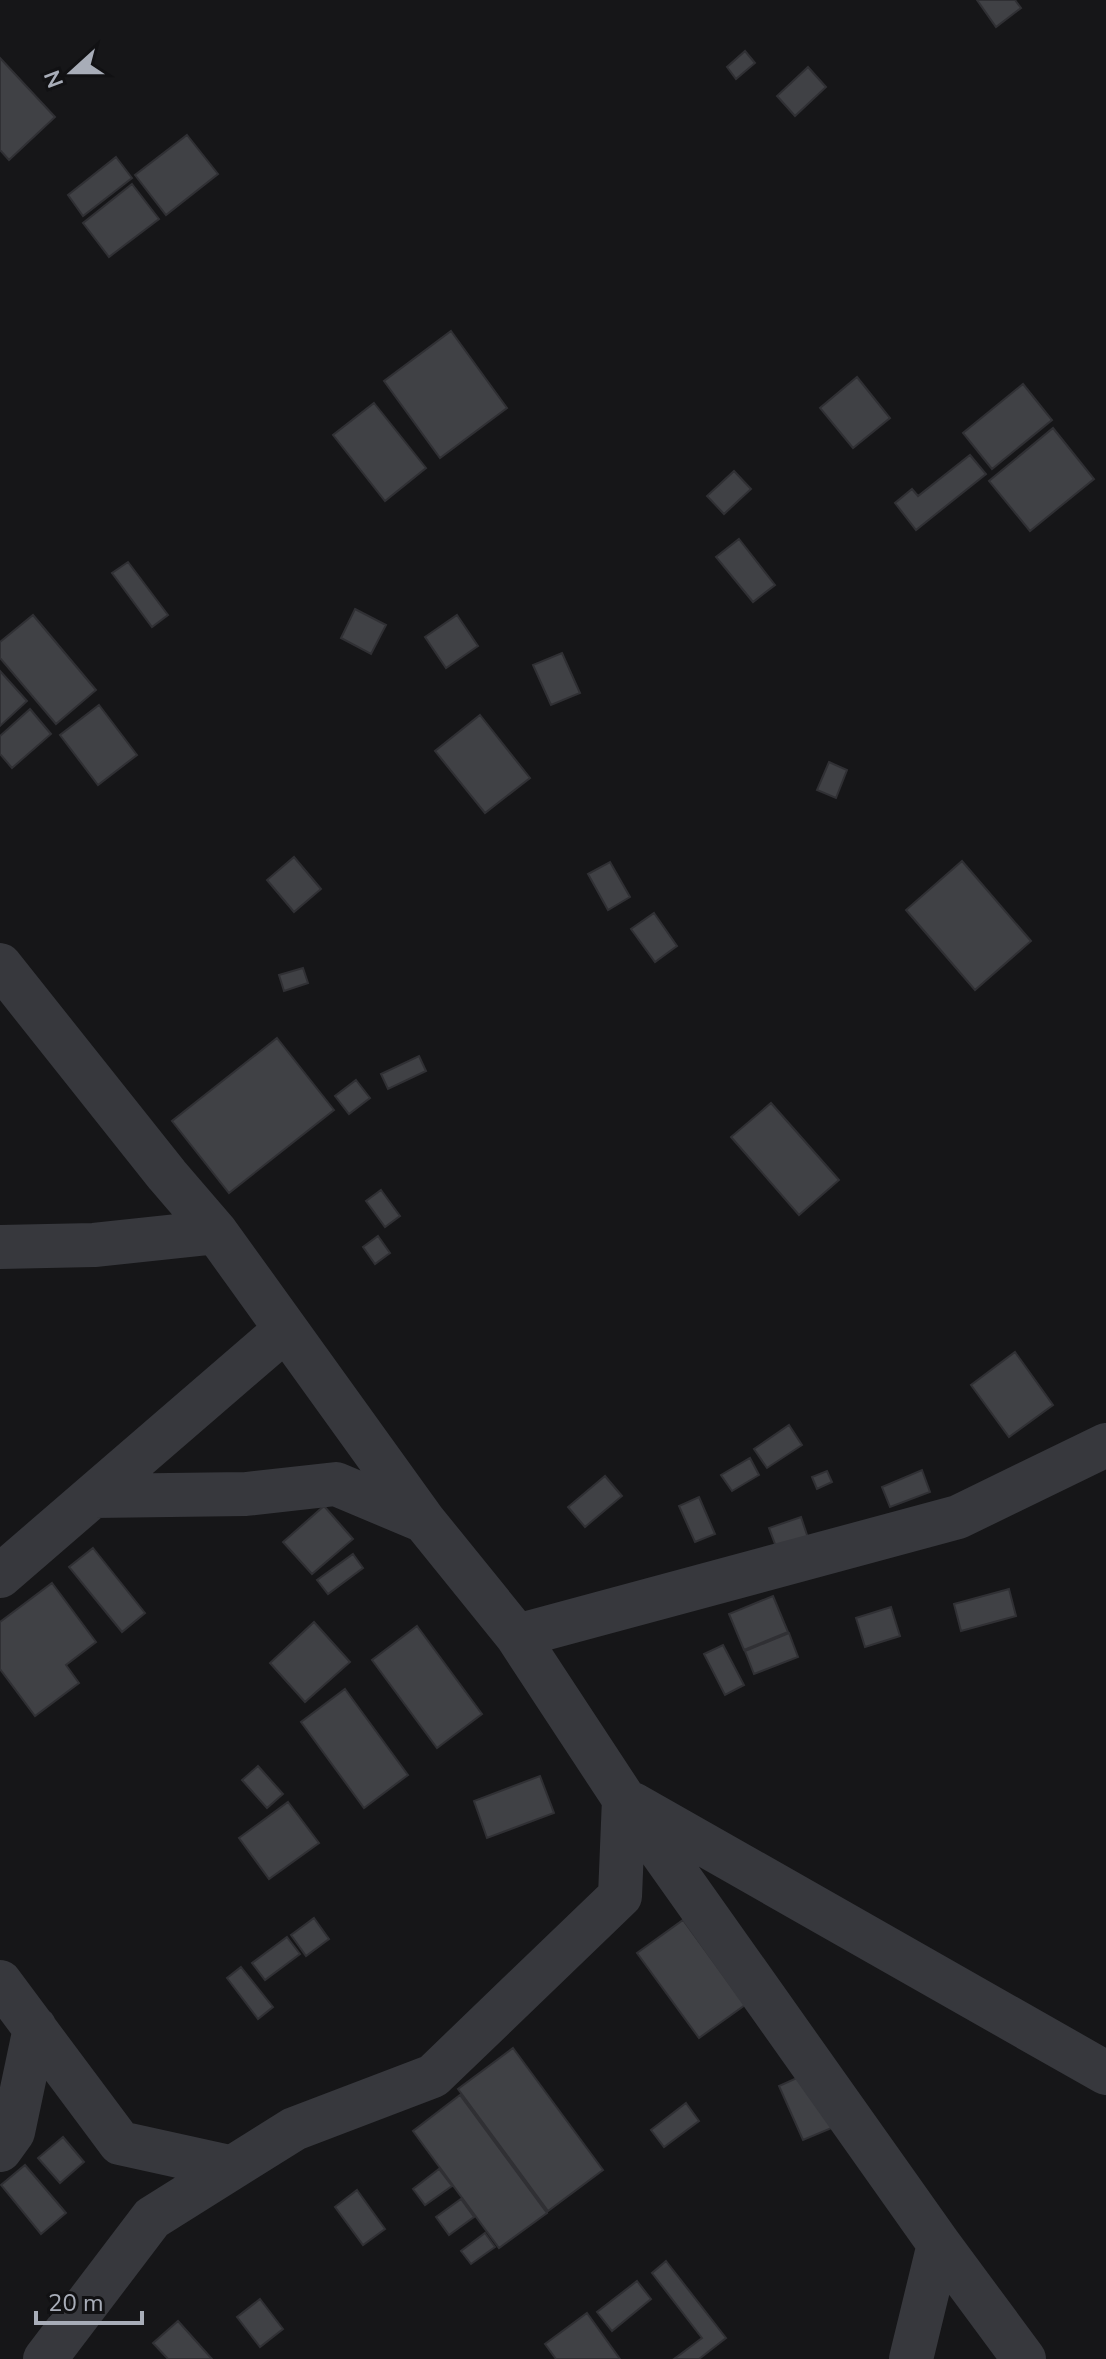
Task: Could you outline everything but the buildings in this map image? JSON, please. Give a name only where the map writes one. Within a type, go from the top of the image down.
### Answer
[{"type":"street","points":[[0,966],[216,1232],[424,1521],[517,1636],[624,1799],[1024,2359]]},
{"type":"street","points":[[0,1247],[94,1245],[216,1232]]},
{"type":"street","points":[[0,1576],[285,1330]]},
{"type":"street","points":[[517,1636],[958,1517],[1106,1445]]},
{"type":"street","points":[[94,1496],[246,1494],[336,1484],[424,1521]]},
{"type":"street","points":[[624,1799],[1090,2061],[1106,2073]]},
{"type":"street","points":[[45,2359],[152,2218],[294,2129],[433,2076],[620,1896],[624,1799]]},
{"type":"street","points":[[0,1982],[120,2143],[229,2167]]},
{"type":"street","points":[[0,2150],[13,2132],[35,2028]]},
{"type":"street","points":[[911,2359],[939,2244]]}]
